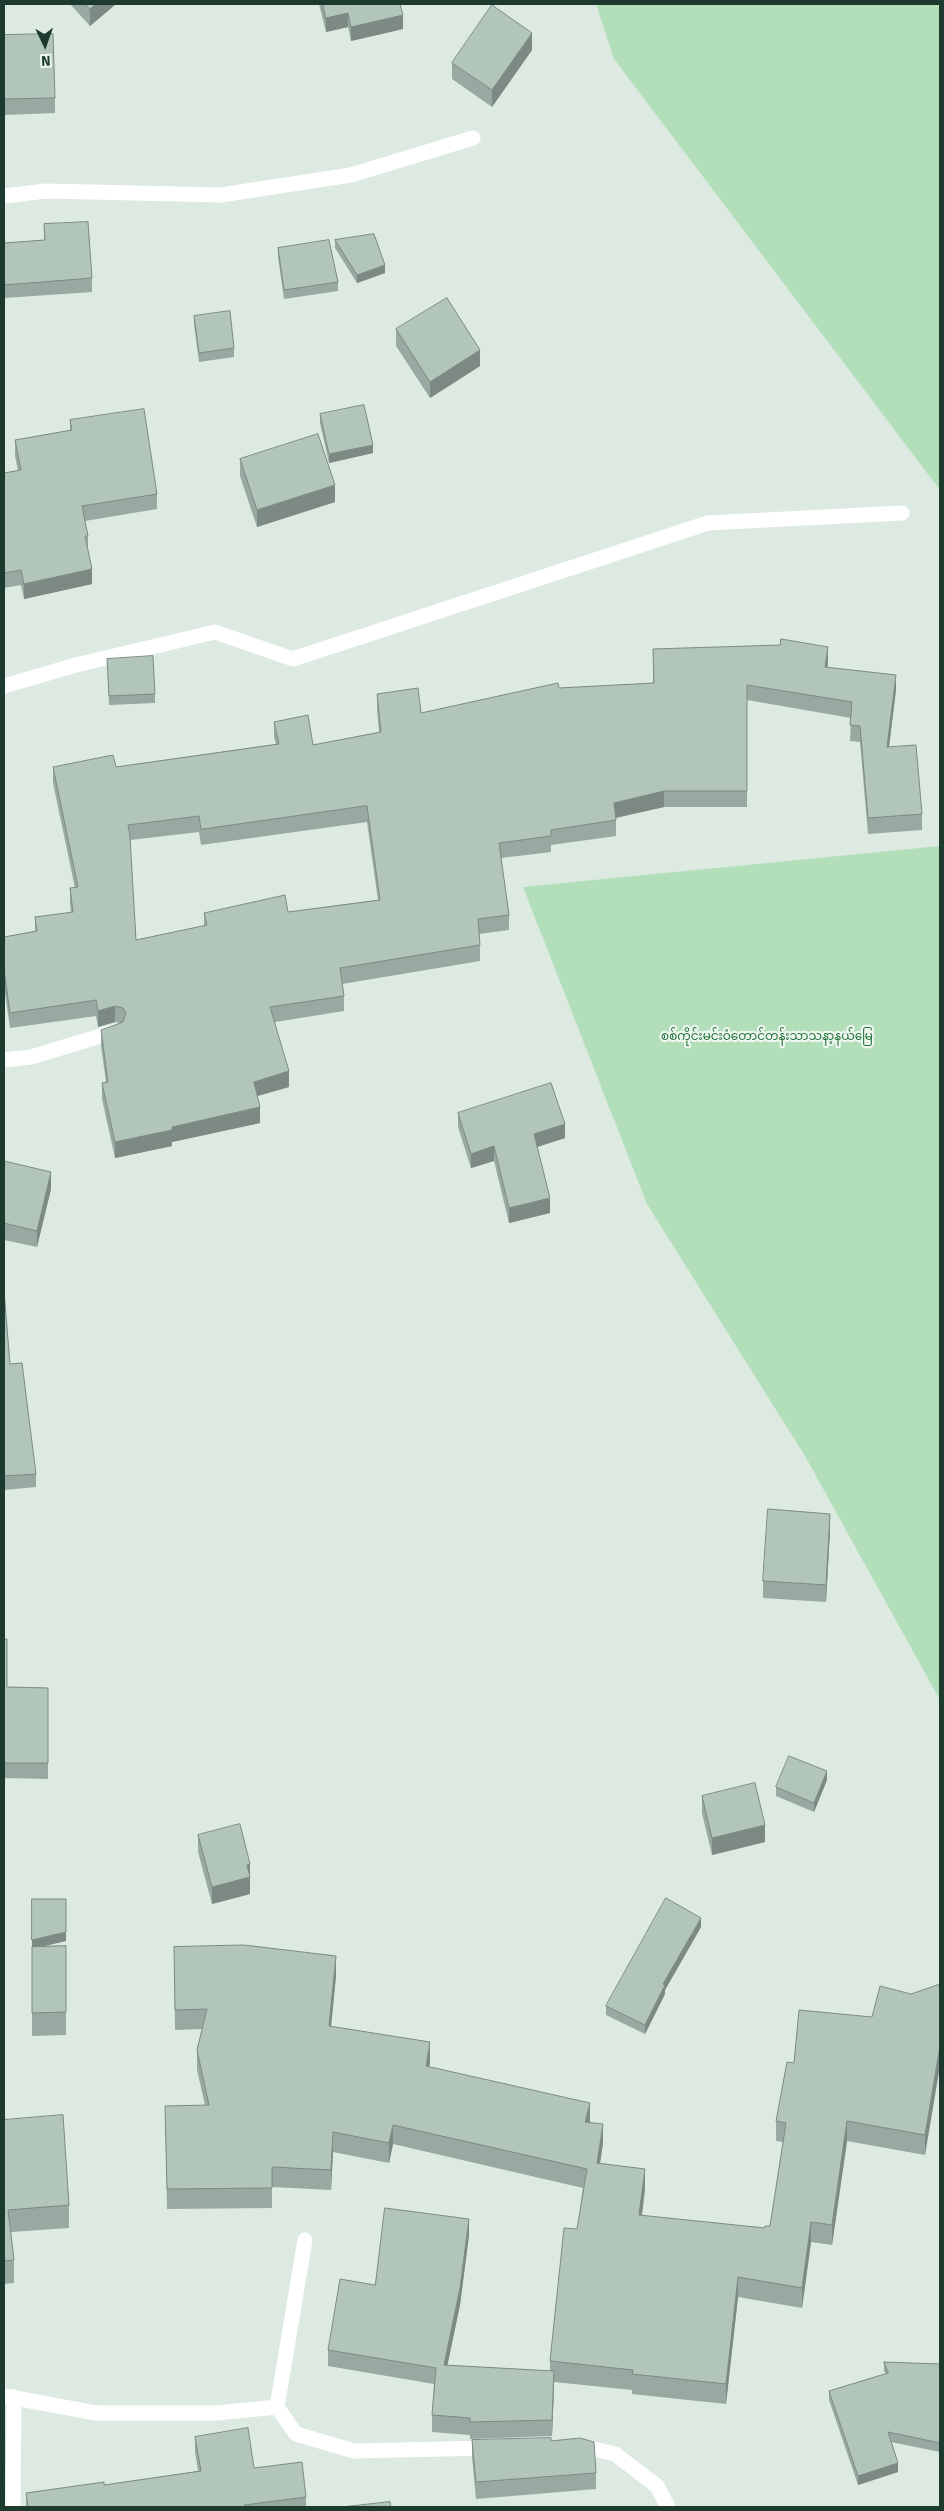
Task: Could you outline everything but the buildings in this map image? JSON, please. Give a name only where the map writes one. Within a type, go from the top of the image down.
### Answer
[{"type":"street","points":[[4,196],[46,191],[221,195],[351,175],[473,138]]},
{"type":"street","points":[[4,686],[76,665],[215,632],[294,659],[708,523],[902,513]]},
{"type":"street","points":[[4,1060],[31,1057],[117,1031]]},
{"type":"street","points":[[305,2240],[277,2407],[296,2434],[354,2451],[502,2448]]},
{"type":"street","points":[[13,2507],[9,2396],[96,2413],[217,2413],[277,2407]]},
{"type":"street","points":[[559,2445],[578,2444],[615,2454],[657,2486],[668,2507]]},
{"type":"green space","points":[[596,4],[940,4],[940,490],[614,59]]},
{"type":"green space","name":"စစ်ကိုင်းမင်းဝံတောင်တန်းသာသနာ့နယ်မြေ","points":[[940,846],[940,1700],[805,1456],[647,1204],[523,887]]}]
